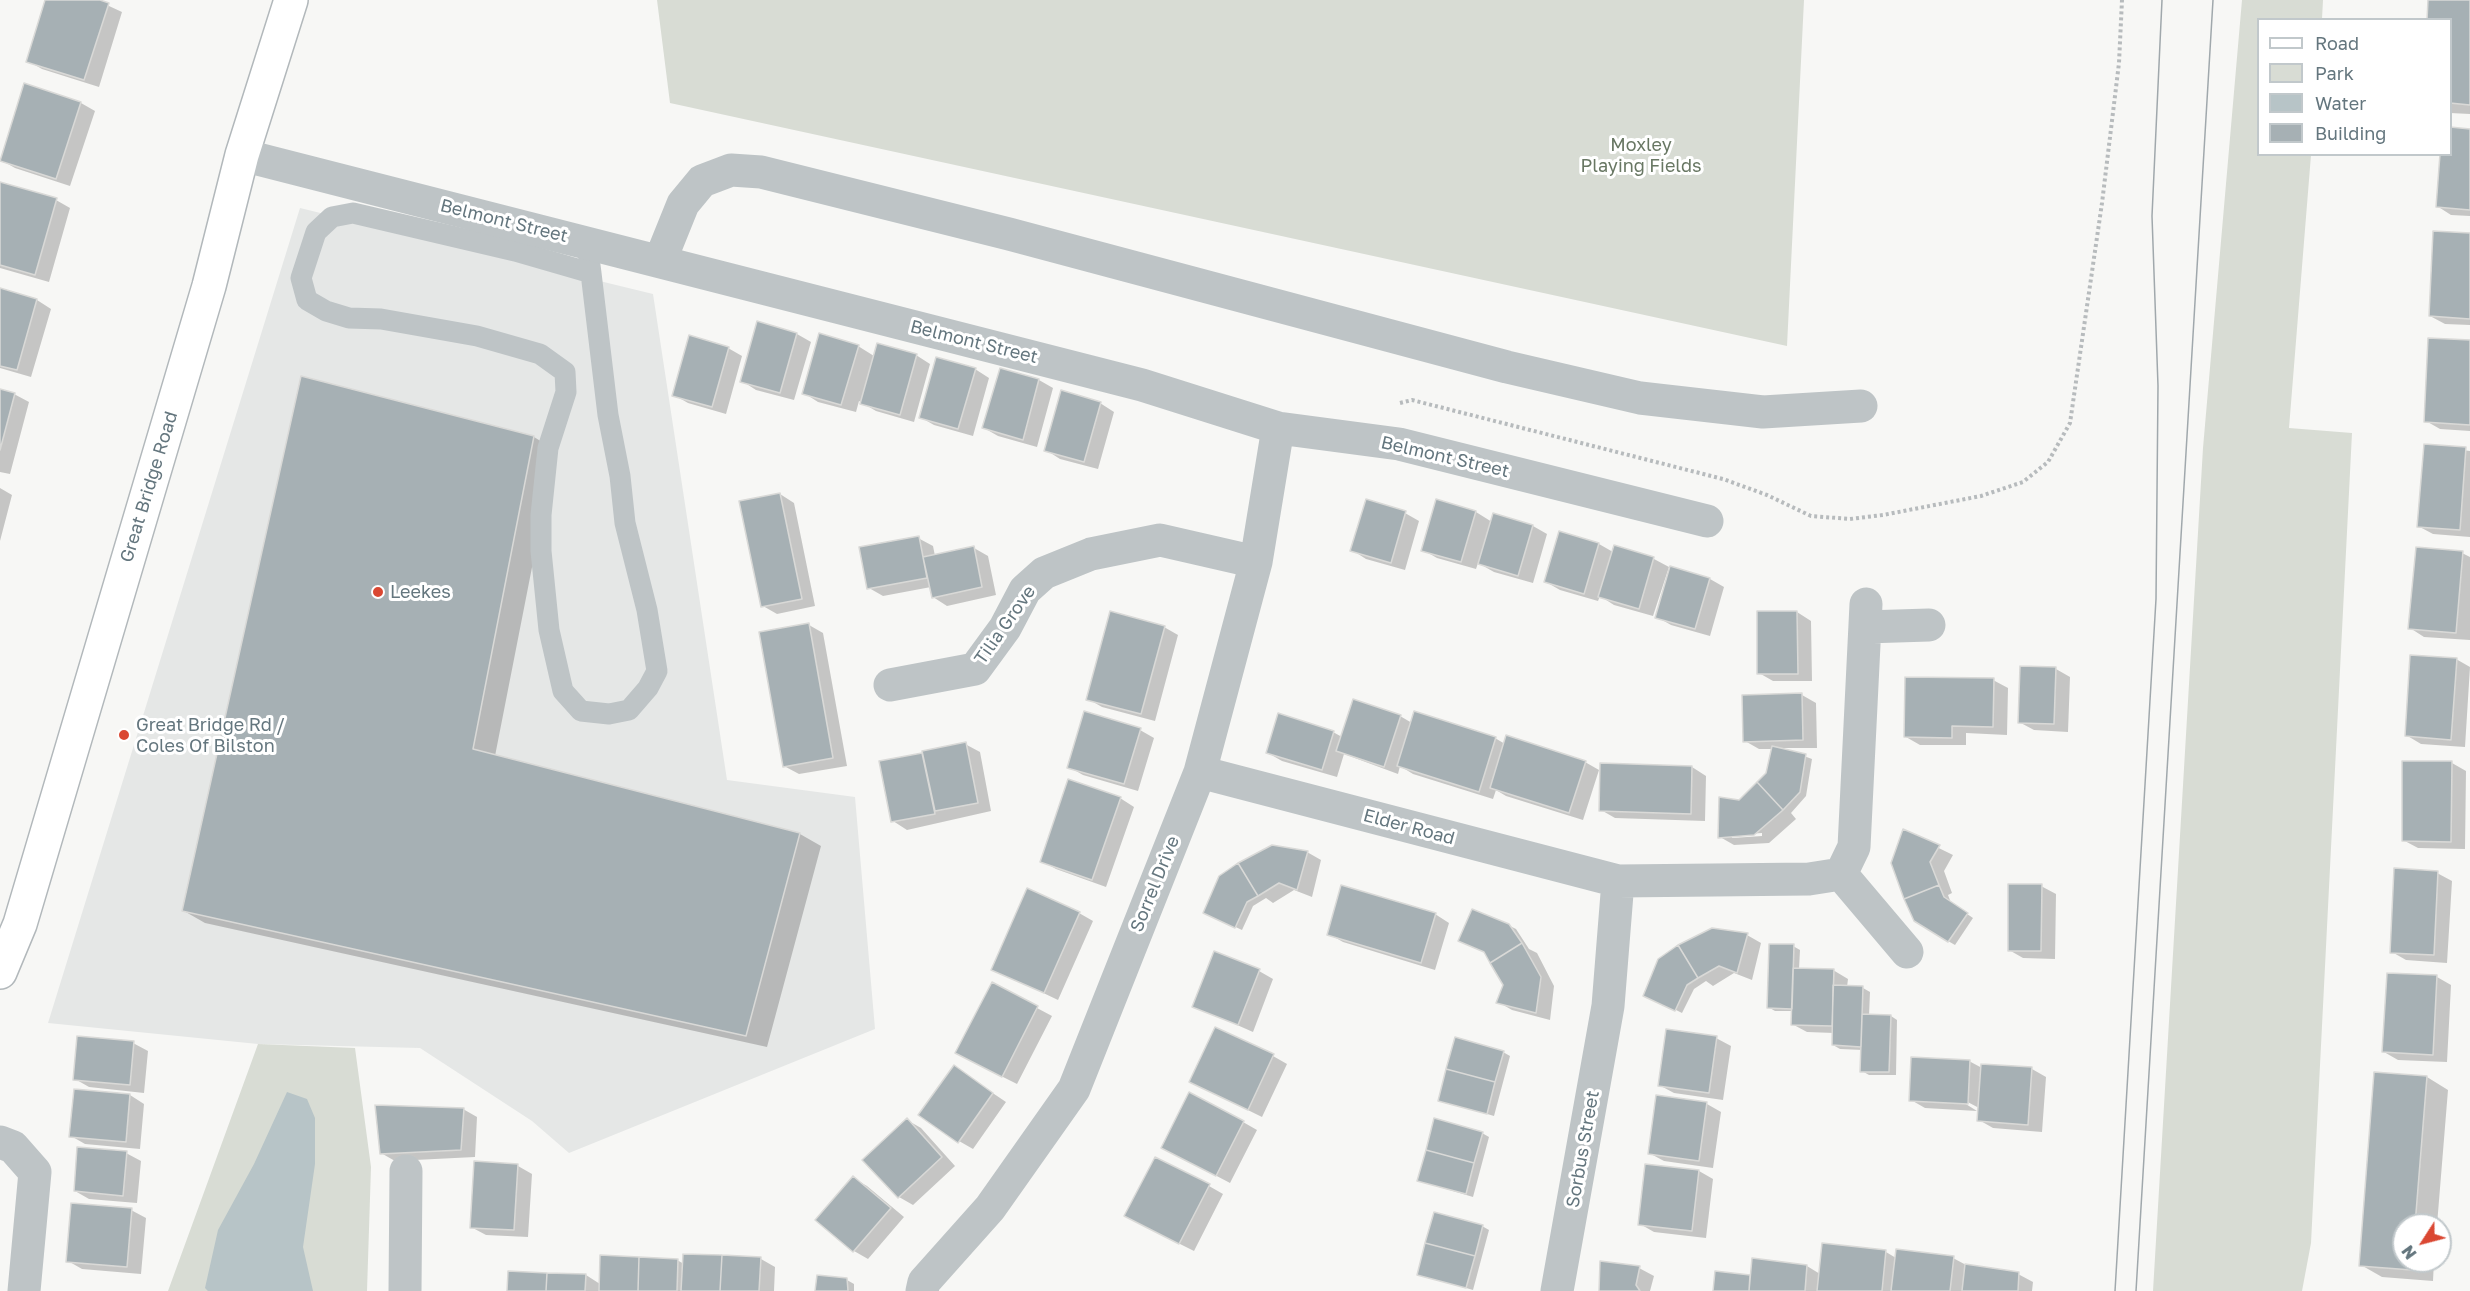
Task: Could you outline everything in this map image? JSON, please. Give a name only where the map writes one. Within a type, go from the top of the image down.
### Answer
[{"type":"main road","name":"Great Bridge Road","points":[[0,972],[20,924],[189,355],[242,155],[291,0]]},
{"type":"street","name":"Belmont Street","points":[[242,155],[589,257],[660,261],[1142,385],[1278,428],[1400,444],[1707,521]]},
{"type":"street","points":[[660,261],[683,204],[702,181],[731,170],[761,172],[1009,234],[1507,367],[1640,398],[1763,412],[1861,406]]},
{"type":"street","name":"Sorrel Drive","points":[[922,1291],[924,1282],[990,1208],[1074,1089],[1200,772],[1256,562],[1278,428]]},
{"type":"street","name":"Tilia Grove","points":[[890,685],[975,669],[1005,628],[1025,590],[1044,573],[1091,554],[1160,540],[1256,562]]},
{"type":"street","points":[[1907,952],[1841,874],[1854,846],[1865,615],[1929,625]]},
{"type":"street","name":"Elder Road","points":[[1200,772],[1618,881],[1809,879],[1841,874]]},
{"type":"street","name":"Sorbus Street","points":[[1557,1291],[1608,1006],[1618,881]]},
{"type":"street","points":[[0,1142],[13,1147],[35,1172],[24,1291]]},
{"type":"street","points":[[405,1291],[406,1171]]},
{"type":"lane","points":[[353,213],[515,251],[589,257],[608,415],[620,476],[626,523],[647,610],[657,671],[648,688],[629,710],[609,714],[581,711],[563,691],[549,630],[541,551],[541,514],[548,448],[566,392],[565,372],[540,354],[477,336],[381,319],[349,318],[326,311],[307,300],[301,278],[316,232],[332,217],[353,213]]},
{"type":"shaded area","points":[[300,208],[653,294],[727,780],[855,797],[875,1029],[569,1153],[532,1121],[420,1048],[258,1044],[48,1023]]},
{"type":"green space","name":"Moxley Playing Fields","points":[[657,0],[1804,0],[1787,346],[670,103]]},
{"type":"green space","points":[[2242,0],[2323,0],[2322,18],[2257,18],[2257,156],[2311,156],[2289,428],[2352,433],[2311,1243],[2302,1291],[2153,1291],[2203,448]]},
{"type":"green space","points":[[258,1044],[355,1048],[371,1167],[367,1291],[168,1291]]},
{"type":"water","points":[[287,1092],[307,1099],[315,1118],[315,1164],[303,1247],[313,1291],[208,1291],[205,1288],[218,1230],[254,1164]]},
{"type":"building","points":[[45,0],[100,0],[109,3],[84,80],[26,62]]},
{"type":"building","points":[[2428,0],[2470,0],[2470,105],[2452,103],[2452,18],[2427,18]]},
{"type":"building","points":[[24,83],[81,102],[56,179],[0,161]]},
{"type":"building","points":[[2452,127],[2470,129],[2470,210],[2436,207],[2440,156],[2452,156]]},
{"type":"building","points":[[0,182],[57,198],[35,275],[0,265]]},
{"type":"building","points":[[2433,231],[2470,233],[2470,319],[2429,316]]},
{"type":"building","points":[[0,288],[37,299],[17,370],[0,366]]},
{"type":"building","points":[[757,321],[797,333],[780,393],[740,382]]},
{"type":"building","points":[[819,333],[859,345],[841,405],[802,394]]},
{"type":"building","points":[[689,335],[729,347],[712,407],[672,396]]},
{"type":"building","points":[[2428,338],[2470,340],[2470,425],[2424,422]]},
{"type":"building","points":[[877,343],[917,354],[900,415],[860,404]]},
{"type":"building","points":[[936,357],[976,368],[958,429],[919,418]]},
{"type":"building","points":[[1000,368],[1039,379],[1023,440],[982,428]]},
{"type":"building","name":"Leekes","points":[[301,376],[534,436],[473,749],[800,833],[746,1036],[182,911]]},
{"type":"building","points":[[0,389],[15,393],[0,450]]},
{"type":"building","points":[[1061,390],[1101,402],[1084,462],[1044,451]]},
{"type":"building","points":[[2424,444],[2466,447],[2460,530],[2417,527]]},
{"type":"building","points":[[780,493],[802,599],[761,607],[739,501]]},
{"type":"building","points":[[1366,499],[1406,511],[1391,563],[1350,551]]},
{"type":"building","points":[[1436,499],[1476,511],[1461,562],[1421,551]]},
{"type":"building","points":[[1493,513],[1533,525],[1518,576],[1478,564]]},
{"type":"building","points":[[1559,531],[1599,543],[1584,594],[1544,582]]},
{"type":"building","points":[[919,536],[927,578],[867,589],[859,547]]},
{"type":"building","points":[[1614,545],[1654,557],[1639,609],[1598,597]]},
{"type":"building","points":[[974,546],[982,587],[932,598],[923,557]]},
{"type":"building","points":[[2416,547],[2463,551],[2456,633],[2408,629]]},
{"type":"building","points":[[1670,566],[1710,578],[1695,629],[1655,618]]},
{"type":"building","points":[[1110,611],[1165,626],[1141,714],[1086,700]]},
{"type":"building","points":[[1757,611],[1797,611],[1798,674],[1757,674]]},
{"type":"building","points":[[809,623],[833,758],[783,767],[759,632]]},
{"type":"building","points":[[2410,655],[2457,658],[2451,740],[2405,736]]},
{"type":"building","points":[[2020,666],[2056,667],[2054,724],[2018,723]]},
{"type":"building","points":[[1905,677],[1994,678],[1993,727],[1952,726],[1952,738],[1904,737]]},
{"type":"building","points":[[1802,693],[1803,740],[1743,742],[1742,695]]},
{"type":"building","points":[[1353,699],[1401,715],[1384,767],[1336,751]]},
{"type":"building","points":[[1084,711],[1141,728],[1124,784],[1067,768]]},
{"type":"building","points":[[1414,711],[1496,737],[1479,792],[1397,766]]},
{"type":"building","points":[[1278,713],[1334,731],[1322,770],[1266,753]]},
{"type":"building","points":[[1506,735],[1586,761],[1569,813],[1490,788]]},
{"type":"building","points":[[966,742],[978,803],[935,811],[922,751]]},
{"type":"building","points":[[1772,746],[1806,754],[1800,792],[1783,810],[1757,782],[1766,773]]},
{"type":"building","points":[[922,753],[935,814],[891,822],[879,761]]},
{"type":"building","points":[[2402,761],[2452,761],[2451,842],[2402,841]]},
{"type":"building","points":[[1600,763],[1692,766],[1691,814],[1599,811]]},
{"type":"building","points":[[1068,779],[1121,797],[1092,880],[1040,862]]},
{"type":"building","points":[[1757,782],[1783,810],[1754,835],[1718,838],[1719,797],[1739,800]]},
{"type":"building","points":[[1903,829],[1940,845],[1930,862],[1939,885],[1904,899],[1891,863]]},
{"type":"building","points":[[1272,845],[1308,851],[1297,890],[1279,883],[1258,896],[1238,863]]},
{"type":"building","points":[[1238,863],[1258,896],[1247,902],[1235,928],[1203,913],[1219,876]]},
{"type":"building","points":[[2394,868],[2438,871],[2434,955],[2390,953]]},
{"type":"building","points":[[2008,884],[2042,884],[2041,951],[2008,951]]},
{"type":"building","points":[[1341,885],[1436,913],[1421,963],[1327,935]]},
{"type":"building","points":[[1939,885],[1944,897],[1968,913],[1948,942],[1914,921],[1904,899]]},
{"type":"building","points":[[1027,888],[1080,912],[1044,993],[991,970]]},
{"type":"building","points":[[1472,909],[1509,924],[1522,943],[1490,963],[1484,952],[1458,941]]},
{"type":"building","points":[[1712,928],[1748,933],[1737,973],[1719,966],[1698,978],[1678,945]]},
{"type":"building","points":[[1522,943],[1541,977],[1536,1013],[1496,1003],[1503,985],[1490,963]]},
{"type":"building","points":[[1769,944],[1794,944],[1792,1009],[1767,1008]]},
{"type":"building","points":[[1678,945],[1698,978],[1687,985],[1675,1011],[1643,996],[1658,959]]},
{"type":"building","points":[[1214,951],[1260,969],[1238,1025],[1192,1007]]},
{"type":"building","points":[[1793,968],[1834,969],[1832,1026],[1791,1025]]},
{"type":"building","points":[[2387,973],[2437,975],[2433,1055],[2382,1052]]},
{"type":"building","points":[[992,982],[1038,1006],[1002,1077],[955,1053]]},
{"type":"building","points":[[1833,985],[1863,986],[1861,1047],[1832,1045]]},
{"type":"building","points":[[1862,1014],[1891,1015],[1889,1072],[1860,1072]]},
{"type":"building","points":[[1215,1027],[1274,1054],[1248,1110],[1189,1082]]},
{"type":"building","points":[[1666,1029],[1717,1036],[1709,1093],[1658,1086]]},
{"type":"building","points":[[77,1036],[134,1041],[130,1085],[73,1080]]},
{"type":"building","points":[[1455,1037],[1504,1051],[1495,1082],[1446,1069]]},
{"type":"building","points":[[1911,1057],[1970,1060],[1968,1104],[1909,1101]]},
{"type":"building","points":[[1981,1064],[2032,1067],[2028,1125],[1977,1121]]},
{"type":"building","points":[[954,1065],[993,1093],[958,1143],[918,1115]]},
{"type":"building","points":[[1446,1069],[1495,1082],[1487,1114],[1438,1101]]},
{"type":"building","points":[[2374,1072],[2427,1076],[2416,1213],[2392,1213],[2392,1268],[2359,1266]]},
{"type":"building","points":[[74,1089],[130,1094],[126,1142],[69,1137]]},
{"type":"building","points":[[1189,1092],[1244,1121],[1216,1176],[1161,1148]]},
{"type":"building","points":[[1656,1095],[1707,1102],[1699,1161],[1648,1154]]},
{"type":"building","points":[[375,1105],[464,1108],[461,1150],[380,1154]]},
{"type":"building","points":[[907,1118],[942,1157],[898,1198],[862,1160]]},
{"type":"building","points":[[1434,1118],[1483,1132],[1474,1163],[1426,1150]]},
{"type":"building","points":[[77,1147],[127,1151],[123,1196],[74,1191]]},
{"type":"building","points":[[1426,1150],[1474,1163],[1466,1194],[1417,1181]]},
{"type":"building","points":[[1155,1157],[1210,1184],[1179,1244],[1124,1216]]},
{"type":"building","points":[[474,1161],[518,1164],[514,1230],[470,1228]]},
{"type":"building","points":[[1645,1164],[1699,1170],[1692,1231],[1638,1225]]},
{"type":"building","points":[[853,1176],[891,1208],[853,1252],[815,1220]]},
{"type":"building","points":[[71,1203],[132,1208],[127,1267],[66,1262]]},
{"type":"building","points":[[1434,1212],[1483,1225],[1475,1256],[1425,1243]]},
{"type":"building","points":[[1425,1243],[1475,1256],[1466,1288],[1417,1275]]},
{"type":"building","points":[[1822,1243],[1886,1250],[1882,1291],[1817,1291]]},
{"type":"building","points":[[1896,1249],[1954,1256],[1950,1291],[1891,1291]]},
{"type":"building","points":[[683,1254],[722,1255],[720,1291],[681,1291]]},
{"type":"building","points":[[600,1255],[639,1257],[638,1291],[599,1291]]},
{"type":"building","points":[[722,1255],[761,1257],[759,1291],[720,1291]]},
{"type":"building","points":[[639,1257],[678,1259],[677,1291],[638,1291]]},
{"type":"building","points":[[1752,1258],[1807,1265],[1805,1291],[1749,1291]]},
{"type":"building","points":[[1600,1261],[1640,1266],[1636,1285],[1640,1291],[1599,1291]]},
{"type":"building","points":[[1965,1264],[2019,1272],[2018,1291],[1962,1291]]},
{"type":"building","points":[[508,1271],[547,1273],[546,1291],[507,1291]]},
{"type":"building","points":[[1715,1271],[1750,1275],[1749,1291],[1713,1291]]},
{"type":"building","points":[[547,1273],[586,1274],[585,1291],[546,1291]]},
{"type":"building","points":[[817,1275],[847,1278],[848,1291],[815,1291]]},
{"type":"tram line","points":[[2115,1291],[2156,599],[2158,386],[2152,216],[2162,0]]},
{"type":"tram line","points":[[2136,1291],[2213,0]]},
{"type":"place","name":"Leekes","points":[[378,592]]},
{"type":"place","name":"Great Bridge Rd / Coles Of Bilston","points":[[124,735]]}]
